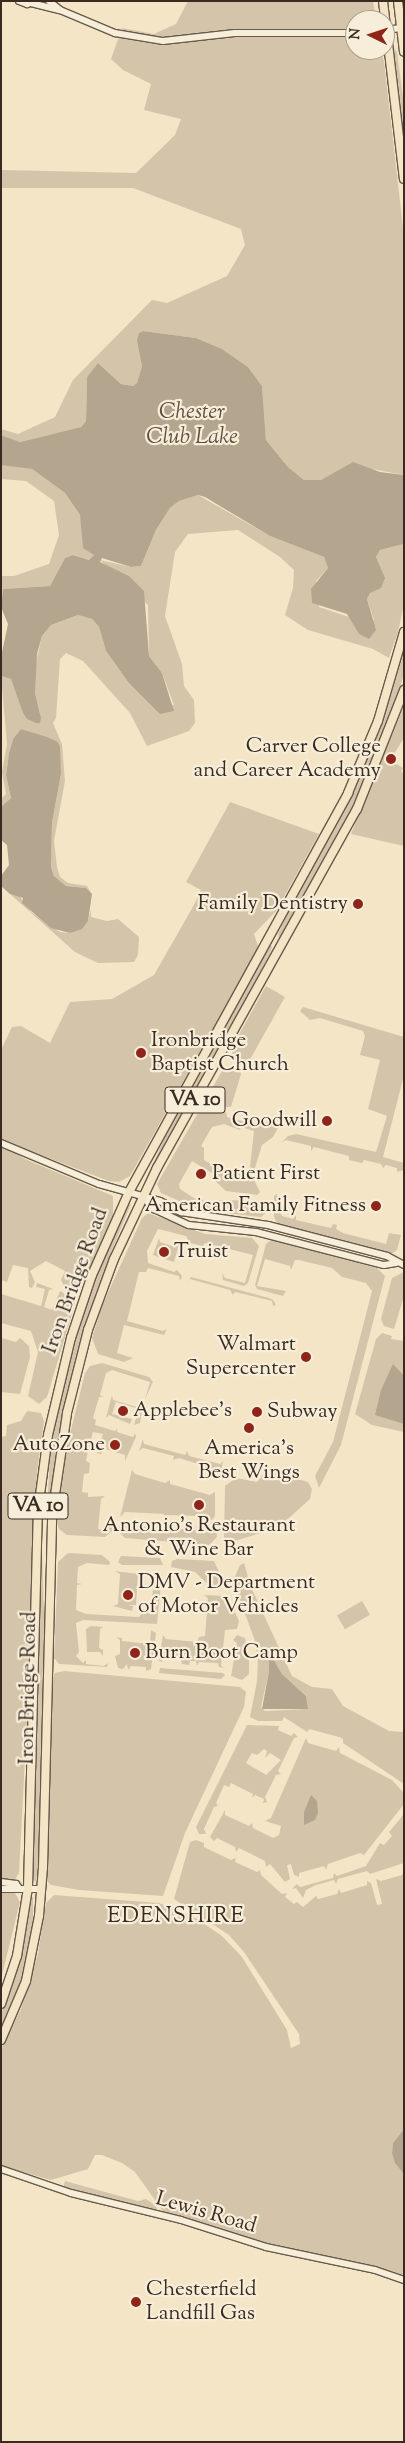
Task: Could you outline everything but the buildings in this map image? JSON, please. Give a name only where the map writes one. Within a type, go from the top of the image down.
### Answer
[{"type":"main road","points":[[398,1],[404,52]]},
{"type":"main road","points":[[390,60],[404,179]]},
{"type":"main road","name":"Iron Bridge Road","points":[[1,2004],[20,1941],[28,1888],[35,1542],[43,1469],[54,1402],[76,1322],[92,1276],[129,1192],[334,823],[378,721],[404,632]]},
{"type":"main road","name":"Iron Bridge Road","points":[[1,2040],[28,1972],[42,1890],[49,1574],[61,1447],[73,1385],[97,1303],[143,1197],[358,809],[404,690]]},
{"type":"street","points":[[18,1],[32,2],[60,10],[115,33],[163,41],[235,33],[345,33]]},
{"type":"street","points":[[49,1],[60,10]]},
{"type":"street","points":[[395,29],[401,28]]},
{"type":"street","points":[[1,1143],[75,1175],[194,1215],[268,1225],[386,1256],[396,1263],[404,1265]]},
{"type":"street","points":[[143,1197],[154,1208],[194,1226],[256,1232],[384,1265],[396,1263]]},
{"type":"street","points":[[1,1882],[16,1884],[19,1888]]},
{"type":"street","points":[[1,1889],[28,1888],[42,1890]]},
{"type":"street","name":"Lewis Road","points":[[1,2169],[71,2193],[188,2222],[266,2247],[375,2270],[404,2280]]},
{"type":"shaded area","points":[[188,1],[373,1],[374,10],[345,10],[345,60],[384,61],[404,236],[404,475],[372,469],[321,480],[304,480],[288,467],[266,440],[262,386],[248,367],[222,349],[196,338],[143,331],[139,333],[142,366],[137,383],[133,386],[121,384],[98,363],[87,377],[86,421],[81,427],[20,442],[1,435],[1,429],[18,434],[55,417],[73,380],[152,300],[167,303],[227,276],[245,245],[241,229],[133,188],[1,188],[1,170],[136,173],[175,135],[181,119],[144,110],[151,84],[123,70],[111,59],[122,28],[154,34],[176,24]]},
{"type":"shaded area","points":[[395,49],[397,52],[404,105],[404,162],[394,60]]},
{"type":"shaded area","points":[[9,464],[32,469],[65,493],[80,515],[89,551],[94,555],[90,560],[73,555],[65,558],[50,586],[3,589],[1,600],[1,576],[14,576],[49,564],[59,535],[54,501],[26,481],[1,479],[1,465]]},
{"type":"shaded area","points":[[198,495],[270,536],[324,557],[328,568],[316,581],[319,607],[352,618],[374,620],[367,599],[381,572],[376,557],[380,550],[404,544],[404,604],[398,632],[389,658],[373,649],[308,630],[285,615],[293,588],[294,570],[280,557],[238,530],[188,534],[175,552],[165,616],[182,664],[184,686],[194,700],[195,723],[189,731],[147,746],[130,713],[83,661],[66,653],[60,659],[56,718],[53,723],[62,744],[65,781],[54,841],[57,867],[60,877],[68,883],[87,886],[92,894],[86,888],[66,886],[54,876],[51,867],[52,823],[61,774],[58,742],[21,729],[13,739],[9,753],[6,775],[11,798],[1,807],[1,799],[6,794],[2,772],[7,744],[1,676],[11,679],[27,719],[40,713],[35,693],[35,667],[42,636],[51,625],[78,615],[92,619],[99,627],[106,651],[128,682],[147,698],[174,705],[162,673],[149,656],[148,605],[100,560],[131,567],[141,566],[156,530],[170,508],[179,501]]},
{"type":"shaded area","points":[[404,641],[404,675],[370,770],[341,833],[284,935],[279,938],[278,934],[297,894],[342,811]]},
{"type":"shaded area","name":"Carver College and Career Academy","points":[[404,706],[404,738],[390,760],[403,768],[401,771],[404,774],[404,846],[351,834]]},
{"type":"shaded area","points":[[230,802],[319,834],[276,911],[254,934],[258,946],[253,958],[130,1176],[119,1182],[109,1181],[1,1140],[1,1050],[12,1027],[21,1026],[50,1043],[70,1002],[112,999],[154,975],[201,890],[186,882]]},
{"type":"shaded area","points":[[10,894],[19,895],[31,912],[60,932],[70,933],[88,921],[91,910],[91,917],[107,921],[118,919],[139,937],[138,955],[134,962],[98,963],[75,952]]},
{"type":"shaded area","points":[[269,946],[272,946],[271,951],[227,1036],[145,1181],[188,1087]]},
{"type":"shaded area","points":[[266,986],[285,997],[248,1063],[237,1062],[232,1054],[237,1038]]},
{"type":"shaded area","points":[[303,1007],[404,1037],[404,1075],[383,1157],[404,1163],[404,1170],[397,1172],[397,1168],[386,1165],[383,1168],[381,1164],[364,1160],[362,1163],[349,1160],[349,1156],[314,1147],[311,1151],[311,1146],[286,1140],[281,1143],[288,1136],[296,1134],[376,1152],[387,1116],[368,1109],[380,1060],[360,1055],[365,1036],[363,1031],[320,1018],[310,1020],[300,1011]]},
{"type":"shaded area","points":[[229,1067],[239,1069],[241,1074],[231,1107],[225,1107],[227,1117],[246,1122],[250,1118],[250,1122],[265,1126],[266,1122],[278,1128],[273,1137],[262,1145],[254,1171],[250,1167],[254,1131],[241,1127],[240,1130],[224,1124],[212,1127],[201,1146],[204,1148],[204,1160],[218,1168],[221,1165],[227,1171],[252,1176],[260,1192],[257,1195],[226,1191],[213,1179],[215,1175],[192,1161],[179,1184],[180,1189],[200,1202],[202,1198],[204,1203],[216,1205],[217,1200],[266,1201],[268,1211],[261,1217],[200,1210],[161,1193],[157,1184],[222,1071]]},
{"type":"shaded area","points":[[1,1145],[25,1159],[113,1196],[113,1217],[80,1289],[64,1286],[61,1280],[65,1271],[46,1261],[30,1271],[35,1282],[32,1288],[29,1287],[28,1268],[13,1265],[7,1282],[1,1280]]},
{"type":"shaded area","points":[[277,1194],[277,1207],[282,1216],[293,1219],[296,1215],[296,1220],[331,1228],[333,1224],[337,1225],[336,1229],[343,1233],[386,1244],[389,1233],[401,1235],[397,1250],[391,1254],[278,1225],[274,1217],[274,1196]]},
{"type":"shaded area","points":[[131,1204],[110,1255],[73,1375],[59,1438],[46,1533],[51,1434],[69,1353],[94,1276],[126,1207]]},
{"type":"shaded area","points":[[148,1213],[205,1234],[252,1238],[259,1246],[248,1283],[244,1286],[223,1280],[222,1273],[225,1278],[245,1283],[253,1255],[205,1243],[203,1246],[190,1243],[186,1236],[158,1229],[147,1251],[148,1263],[174,1272],[177,1270],[182,1276],[180,1281],[179,1276],[148,1268],[146,1272],[139,1272],[127,1321],[163,1331],[167,1329],[164,1335],[124,1325],[117,1353],[133,1358],[124,1362],[98,1354],[92,1338],[102,1306],[142,1218]]},
{"type":"shaded area","points":[[159,1238],[160,1242],[175,1247],[179,1244],[174,1262],[153,1255]]},
{"type":"shaded area","points":[[271,1240],[377,1268],[385,1276],[341,1445],[319,1488],[315,1476],[333,1442],[372,1291],[366,1283],[342,1277],[332,1268],[295,1260],[291,1270],[290,1266],[265,1259],[257,1286],[286,1291],[283,1296],[257,1289],[255,1285],[266,1244]]},
{"type":"shaded area","points":[[404,1272],[404,1296],[394,1329],[384,1326],[381,1319],[392,1278]]},
{"type":"shaded area","points":[[191,1277],[269,1298],[273,1300],[276,1305],[273,1306],[272,1301],[235,1292],[233,1295],[230,1290],[190,1279],[187,1283]]},
{"type":"shaded area","points":[[37,1283],[53,1289],[49,1290],[44,1307],[52,1310],[60,1291],[76,1300],[47,1397],[39,1404],[28,1396],[38,1352],[31,1331],[1,1323],[1,1294],[41,1306],[45,1289],[36,1287]]},
{"type":"shaded area","points":[[382,1333],[392,1336],[391,1339],[404,1341],[404,1432],[372,1425],[355,1414],[376,1339]]},
{"type":"shaded area","points":[[1,1338],[16,1342],[20,1338],[29,1346],[30,1357],[20,1394],[1,1392]]},
{"type":"shaded area","points":[[102,1363],[149,1377],[153,1382],[145,1399],[150,1382],[112,1370],[106,1373],[100,1395],[103,1397],[99,1397],[93,1418],[96,1420],[95,1425],[115,1431],[117,1428],[117,1432],[133,1437],[135,1433],[136,1437],[125,1461],[125,1455],[105,1449],[101,1454],[97,1453],[103,1434],[93,1432],[89,1447],[92,1450],[88,1450],[86,1461],[90,1463],[89,1473],[84,1474],[82,1492],[88,1493],[88,1497],[105,1496],[101,1499],[98,1529],[107,1531],[108,1522],[113,1521],[112,1531],[105,1537],[67,1535],[59,1529],[57,1523],[65,1454],[85,1373],[90,1366]]},
{"type":"shaded area","points":[[112,1395],[113,1400],[140,1408],[143,1404],[140,1423],[134,1425],[139,1409],[116,1402],[112,1414],[132,1419],[130,1424],[109,1415],[106,1418]]},
{"type":"shaded area","points":[[27,1411],[41,1413],[44,1421],[37,1472],[32,1553],[28,1701],[19,1873],[14,1881],[1,1881],[1,1437],[6,1436],[7,1425],[21,1421]]},
{"type":"shaded area","points":[[143,1439],[144,1444],[185,1455],[187,1451],[189,1456],[220,1464],[223,1461],[221,1471],[179,1458],[173,1460],[174,1456],[143,1448],[139,1451]]},
{"type":"shaded area","points":[[132,1470],[135,1474],[165,1483],[170,1480],[170,1484],[210,1495],[215,1492],[215,1516],[212,1520],[199,1520],[198,1516],[167,1515],[166,1519],[164,1514],[125,1512],[120,1517]]},
{"type":"shaded area","points":[[267,1471],[308,1482],[312,1489],[310,1499],[289,1518],[267,1531],[228,1543],[224,1538],[225,1486],[236,1478],[257,1482]]},
{"type":"shaded area","points":[[121,1522],[124,1526],[162,1528],[167,1524],[168,1528],[196,1530],[197,1526],[198,1530],[208,1530],[212,1525],[216,1527],[217,1537],[209,1545],[125,1538],[118,1531]]},
{"type":"shaded area","points":[[68,1553],[102,1555],[110,1562],[109,1565],[87,1563],[78,1567],[77,1583],[82,1584],[77,1585],[76,1610],[86,1614],[139,1617],[152,1601],[154,1575],[162,1574],[157,1624],[83,1620],[76,1623],[79,1652],[76,1656],[83,1663],[86,1660],[86,1664],[104,1666],[108,1663],[107,1667],[59,1664],[54,1658],[58,1562]]},
{"type":"shaded area","points":[[42,1555],[45,1641],[40,1849],[36,1882],[33,1879],[33,1801]]},
{"type":"shaded area","points":[[121,1556],[160,1558],[163,1565],[122,1565],[118,1562]]},
{"type":"shaded area","points":[[177,1559],[214,1561],[223,1580],[222,1586],[213,1589],[195,1572],[171,1567],[172,1561]]},
{"type":"shaded area","points":[[244,1563],[251,1587],[292,1676],[312,1687],[332,1689],[343,1706],[389,1731],[404,1732],[404,1784],[343,1743],[343,1739],[339,1737],[309,1729],[307,1732],[284,1717],[282,1721],[258,1721],[250,1717],[257,1681],[258,1658],[254,1638],[233,1581],[240,1565]],"holes":[[[269,1652],[282,1674],[306,1696],[307,1709],[265,1711],[261,1707],[269,1671]]]},
{"type":"shaded area","name":"DMV - Department of Motor Vehicles","points":[[115,1571],[138,1574],[136,1605],[128,1605],[133,1606],[132,1611],[113,1606],[118,1604],[120,1574]]},
{"type":"shaded area","points":[[204,1595],[227,1596],[239,1621],[237,1629],[225,1630],[221,1666],[225,1668],[219,1667],[218,1663],[199,1662],[197,1666],[196,1661],[190,1661],[189,1665],[182,1664],[181,1659],[163,1658],[162,1662],[159,1661],[163,1635],[166,1639],[197,1642],[199,1637],[205,1636],[208,1598]]},
{"type":"shaded area","points":[[362,1601],[370,1615],[345,1629],[337,1616]]},
{"type":"shaded area","points":[[91,1626],[103,1627],[100,1629],[99,1648],[103,1650],[103,1656],[100,1652],[87,1652],[86,1629]]},
{"type":"shaded area","points":[[151,1630],[156,1633],[151,1669],[146,1671],[146,1667],[131,1666],[128,1670],[127,1664],[123,1669],[118,1668],[115,1656],[120,1654],[120,1640],[116,1637],[122,1638],[122,1641],[150,1644]]},
{"type":"shaded area","points":[[237,1635],[245,1638],[249,1658],[249,1674],[242,1680],[231,1676],[237,1643],[233,1640]]},
{"type":"shaded area","points":[[160,1668],[223,1673],[225,1675],[221,1679],[159,1673]]},
{"type":"shaded area","points":[[64,1671],[240,1687],[246,1692],[244,1707],[185,1833],[163,1896],[79,1890],[51,1885],[47,1881],[53,1677],[55,1673]]},
{"type":"shaded area","points":[[247,1725],[279,1726],[278,1730],[291,1736],[294,1733],[298,1737],[294,1738],[278,1771],[281,1774],[276,1775],[265,1797],[267,1802],[263,1803],[264,1799],[255,1795],[252,1798],[253,1794],[231,1783],[229,1787],[224,1785],[216,1803],[218,1806],[214,1807],[204,1829],[206,1834],[199,1834],[196,1827]],"holes":[[[264,1749],[267,1751],[265,1758],[270,1753],[281,1760],[266,1775],[246,1763],[252,1753],[257,1755]]]},
{"type":"shaded area","points":[[306,1738],[308,1743],[336,1751],[339,1747],[340,1753],[392,1780],[404,1793],[404,1804],[364,1855],[360,1853],[328,1864],[326,1870],[324,1866],[299,1873],[299,1877],[294,1875],[291,1864],[287,1865],[290,1879],[285,1882],[270,1864],[266,1867],[265,1861],[239,1848],[236,1852],[235,1847],[217,1838],[214,1841],[210,1837],[225,1810],[225,1815],[249,1826],[252,1823],[253,1828],[273,1838],[279,1835],[281,1826],[265,1821],[271,1818]]},
{"type":"shaded area","points":[[404,1814],[404,1863],[370,1874],[367,1871],[338,1879],[336,1884],[334,1880],[316,1885],[306,1890],[303,1898],[296,1888],[292,1889],[297,1884],[300,1887],[333,1878],[334,1873],[337,1876],[366,1866],[380,1843],[384,1845],[392,1836],[389,1832]]},
{"type":"shaded area","points":[[196,1840],[204,1843],[204,1847],[231,1860],[236,1858],[235,1862],[257,1872],[260,1870],[261,1875],[282,1894],[287,1893],[285,1897],[294,1904],[297,1902],[303,1907],[316,1896],[318,1899],[337,1894],[339,1889],[341,1893],[367,1885],[367,1881],[371,1883],[377,1905],[382,1904],[376,1879],[381,1881],[402,1875],[404,1870],[404,2129],[393,2143],[392,2152],[404,2174],[404,2276],[285,2250],[165,2214],[135,2172],[122,2163],[102,2155],[95,2155],[88,2169],[51,2180],[1,2166],[1,2050],[21,2009],[38,1953],[46,1903],[54,1895],[159,1903],[197,1919],[222,1936],[242,1957],[287,2030],[291,2048],[300,2044],[299,2034],[244,1952],[229,1935],[174,1899],[190,1842]]},
{"type":"shaded area","points":[[1,1892],[15,1893],[20,1902],[1,1979]]},
{"type":"shaded area","points":[[33,1897],[33,1921],[19,1990],[1,2031],[1,2010],[11,1984],[29,1898]]},
{"type":"shaded area","points":[[65,2181],[138,2201],[146,2199],[155,2205],[157,2210],[74,2191],[63,2187]]},
{"type":"water","name":"Chester Club Lake","points":[[143,331],[196,338],[222,349],[248,367],[262,386],[266,440],[288,467],[304,480],[321,480],[353,462],[380,472],[404,475],[404,544],[380,550],[376,557],[385,578],[381,588],[370,593],[367,599],[376,630],[369,639],[359,634],[347,614],[312,603],[311,589],[328,568],[324,557],[270,536],[205,497],[198,495],[179,501],[170,508],[156,530],[141,566],[131,567],[102,558],[100,562],[129,576],[144,591],[149,656],[162,673],[174,711],[160,714],[128,682],[106,651],[99,627],[92,619],[78,615],[51,625],[42,636],[37,654],[35,693],[41,718],[40,723],[36,723],[27,719],[23,713],[11,679],[1,676],[1,657],[8,624],[1,607],[3,589],[50,586],[65,558],[73,555],[89,560],[94,555],[83,548],[80,515],[65,493],[32,469],[1,465],[1,435],[20,442],[81,427],[86,421],[87,377],[98,363],[121,384],[133,386],[137,383],[142,366],[137,340],[139,333]]},
{"type":"water","points":[[21,729],[58,742],[60,747],[61,774],[52,823],[51,867],[54,876],[66,886],[86,888],[92,894],[88,921],[82,929],[70,933],[51,928],[22,903],[23,898],[10,894],[1,886],[1,876],[9,865],[7,845],[1,840],[1,807],[11,798],[6,775],[9,753],[13,739]]},
{"type":"water","points":[[393,1364],[404,1376],[404,1424],[375,1415],[381,1390]]},
{"type":"water","points":[[269,1652],[282,1674],[306,1696],[308,1709],[262,1709],[269,1671]]},
{"type":"water","points":[[311,1795],[317,1801],[318,1813],[315,1820],[304,1825],[304,1812]]},
{"type":"water","points":[[404,2129],[404,2174],[395,2163],[392,2153],[393,2143]]},
{"type":"place","name":"Carver College and Career Academy","points":[[391,759]]},
{"type":"place","name":"Family Dentistry","points":[[358,904]]},
{"type":"place","name":"Ironbridge Baptist Church","points":[[141,1053]]},
{"type":"place","name":"Goodwill","points":[[327,1121]]},
{"type":"place","name":"Patient First","points":[[201,1174]]},
{"type":"place","name":"American Family Fitness","points":[[376,1206]]},
{"type":"place","name":"Truist","points":[[164,1252]]},
{"type":"place","name":"Walmart Supercenter","points":[[306,1357]]},
{"type":"place","name":"Applebee's","points":[[123,1411]]},
{"type":"place","name":"Subway","points":[[257,1412]]},
{"type":"place","name":"America's Best Wings","points":[[249,1428]]},
{"type":"place","name":"AutoZone","points":[[115,1445]]},
{"type":"place","name":"Antonio's Restaurant & Wine Bar","points":[[199,1505]]},
{"type":"place","name":"DMV - Department of Motor Vehicles","points":[[128,1595]]},
{"type":"place","name":"Burn Boot Camp","points":[[135,1653]]},
{"type":"place","name":"Chesterfield Landfill Gas","points":[[136,2302]]},
{"type":"district","name":"EDENSHIRE","points":[[176,1918]]}]
